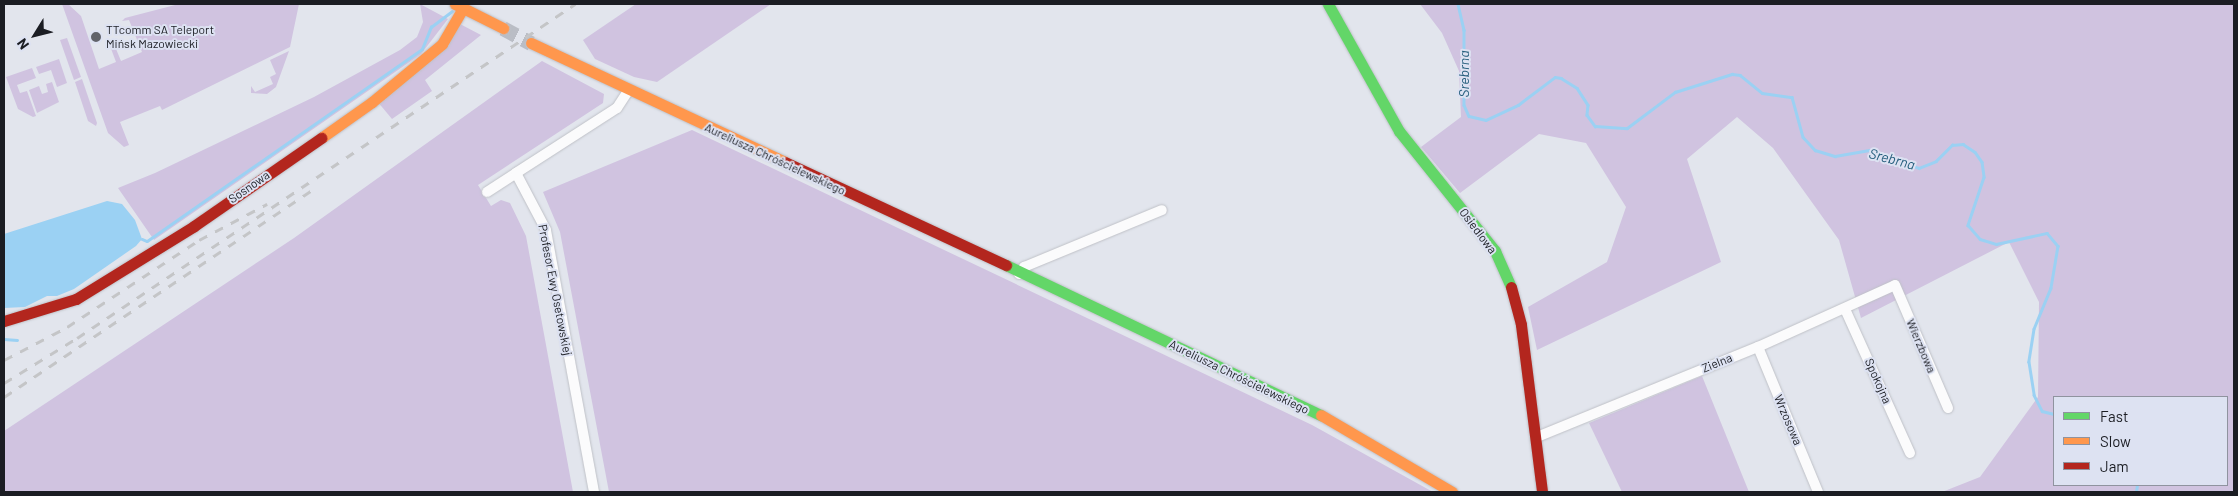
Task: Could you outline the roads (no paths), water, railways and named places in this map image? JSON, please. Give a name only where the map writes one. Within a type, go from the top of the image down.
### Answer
[{"type":"street","name":"Osiedlowa","points":[[1328,4],[1399,131],[1495,251],[1510,282],[1521,325],[1537,437],[1542,492]]},
{"type":"street","points":[[458,6],[503,28]]},
{"type":"street","name":"Sosnowa","points":[[4,320],[21,318],[76,299],[194,226],[372,102],[416,66],[442,44],[458,6]]},
{"type":"street","name":"Aureliusza Chróścielewskiego","points":[[531,43],[628,91],[1332,421],[1452,492]]},
{"type":"street","points":[[487,192],[617,108],[628,91]]},
{"type":"street","name":"Profesor Ewy Osetowskiej","points":[[516,173],[546,230],[594,492]]},
{"type":"street","points":[[1019,274],[1024,267],[1162,210]]},
{"type":"street","name":"Zielna","points":[[1537,437],[1758,347],[1895,285]]},
{"type":"street","name":"Wierzbowa","points":[[1895,285],[1948,408]]},
{"type":"street","name":"Spokojna","points":[[1845,309],[1910,453]]},
{"type":"street","name":"Wrzosowa","points":[[1758,347],[1818,492]]},
{"type":"water","points":[[107,201],[122,204],[135,220],[142,239],[136,246],[74,289],[57,296],[47,296],[25,307],[4,308],[4,234]]},
{"type":"waterway","name":"Srebrna","points":[[1458,4],[1464,30],[1464,105],[1469,116],[1486,120],[1518,105],[1555,77],[1561,78],[1577,88],[1588,105],[1587,115],[1595,126],[1627,128],[1675,92],[1732,74],[1740,75],[1762,93],[1792,97],[1803,137],[1815,150],[1835,156],[1870,150],[1919,168],[1936,161],[1952,145],[1963,144],[1975,152],[1982,162],[1984,177],[1968,225],[1980,239],[1996,244],[2047,233],[2058,246],[2051,288],[2034,329],[2029,362],[2034,395],[2042,411],[2053,414]]},
{"type":"waterway","points":[[142,239],[147,241],[422,49],[431,27],[452,11]]},
{"type":"waterway","points":[[4,339],[17,340]]},
{"type":"waterway","name":"Srebrna","points":[[2136,492],[2137,486]]},
{"type":"tunnel","points":[[503,28],[531,43]]},
{"type":"railway","points":[[4,383],[77,338],[575,4]]},
{"type":"railway","points":[[4,397],[313,189]]},
{"type":"railway","points":[[4,360],[67,327],[199,240],[267,204]]},
{"type":"place","name":"TTcomm SA Teleport Mińsk Mazowiecki","points":[[96,37]]}]
